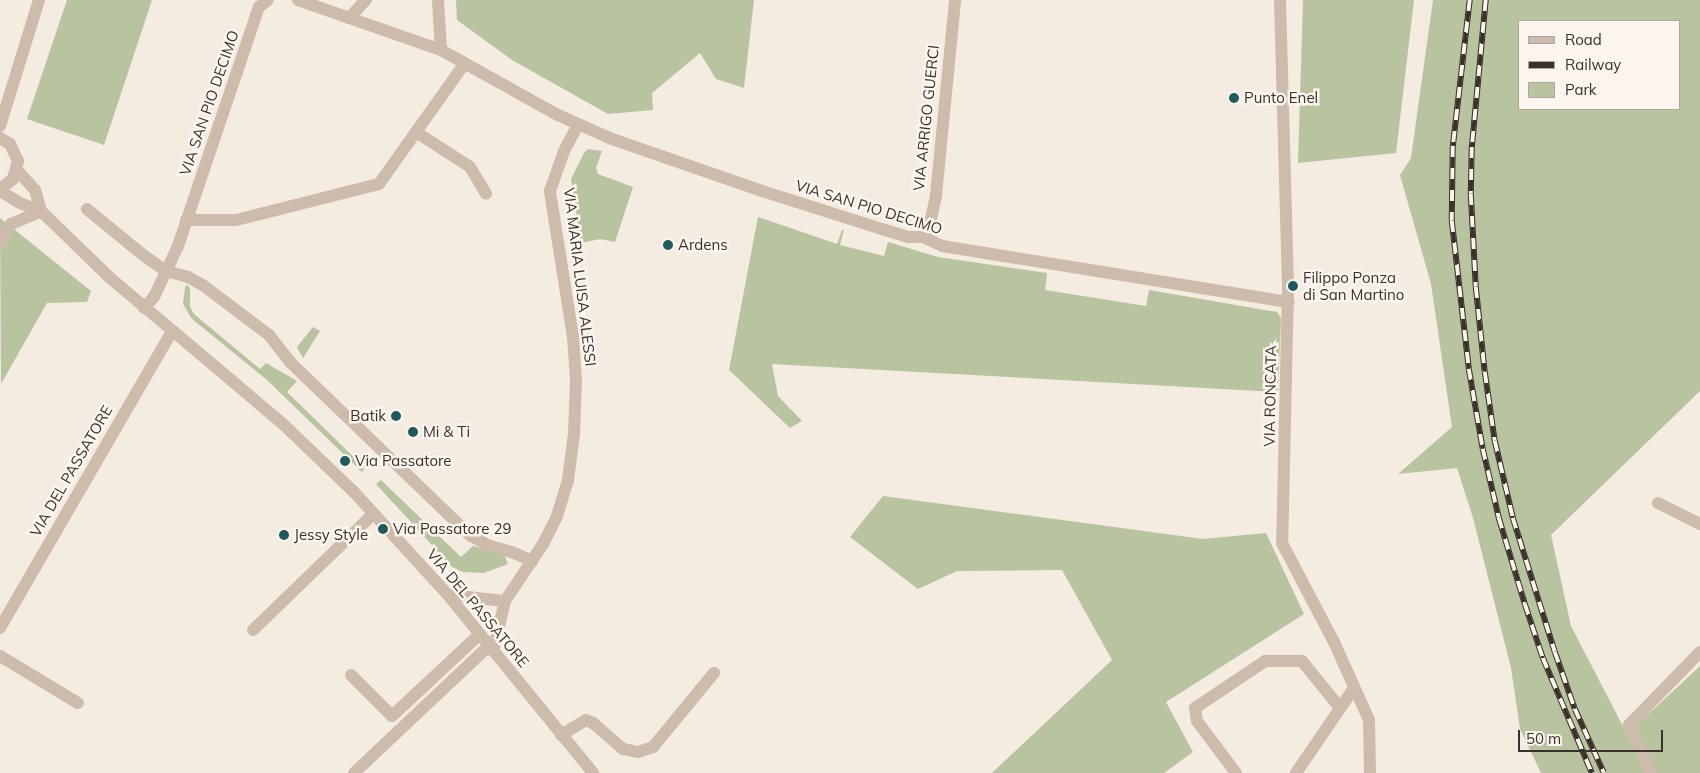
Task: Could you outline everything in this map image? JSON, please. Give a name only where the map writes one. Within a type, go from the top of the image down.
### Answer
[{"type":"street","points":[[0,126],[39,0]]},
{"type":"street","name":"VIA SAN PIO DECIMO","points":[[144,308],[154,297],[166,271],[186,220],[256,15],[259,7],[267,0]]},
{"type":"street","name":"VIA SAN PIO DECIMO","points":[[298,0],[441,50],[578,125],[762,191],[909,237],[923,237],[942,246],[1288,302]]},
{"type":"street","points":[[349,18],[366,0]]},
{"type":"street","points":[[438,0],[441,50]]},
{"type":"street","name":"VIA ARRIGO GUERCI","points":[[923,237],[930,224],[936,195],[954,0]]},
{"type":"street","name":"VIA RONCATA","points":[[1280,0],[1288,302],[1282,543],[1334,642],[1369,720],[1370,773]]},
{"type":"street","points":[[186,220],[236,220],[379,184],[465,63]]},
{"type":"street","name":"VIA MARIA LUISA ALESSI","points":[[491,648],[506,601],[532,561],[557,516],[568,480],[573,443],[576,379],[573,337],[550,191],[564,151],[578,125]]},
{"type":"street","points":[[416,132],[470,167],[486,194]]},
{"type":"street","points":[[0,138],[10,144],[15,152],[17,170],[13,179],[0,190]]},
{"type":"street","name":"VIA DEL PASSATORE","points":[[17,170],[35,190],[42,211]]},
{"type":"street","name":"VIA DEL PASSATORE","points":[[0,190],[20,203],[42,211],[108,277],[283,424],[374,513],[448,594],[593,773]]},
{"type":"street","points":[[87,209],[143,255],[166,271],[188,277],[204,286],[269,335],[290,362],[470,535],[487,545],[512,552],[532,561]]},
{"type":"street","points":[[0,244],[11,224],[42,211]]},
{"type":"street","name":"VIA DEL PASSATORE","points":[[0,628],[172,332]]},
{"type":"street","points":[[1658,503],[1700,524]]},
{"type":"street","points":[[253,630],[374,513]]},
{"type":"street","points":[[448,594],[506,601]]},
{"type":"street","points":[[351,675],[392,716],[480,634]]},
{"type":"street","points":[[354,773],[491,648]]},
{"type":"street","points":[[1651,773],[1629,725],[1700,652]]},
{"type":"street","points":[[0,656],[78,703]]},
{"type":"street","points":[[1236,773],[1197,721],[1195,708],[1264,661],[1302,660],[1340,708]]},
{"type":"street","points":[[561,735],[586,720],[593,723],[623,749],[638,752],[654,747],[714,674]]},
{"type":"street","points":[[1296,773],[1354,688]]},
{"type":"green space","points":[[67,0],[152,0],[104,145],[27,119]]},
{"type":"green space","points":[[456,0],[754,0],[744,88],[716,79],[700,53],[652,93],[653,110],[608,114],[512,60],[457,20]]},
{"type":"green space","points":[[1303,0],[1414,0],[1396,153],[1298,163]]},
{"type":"green space","points":[[1433,0],[1700,0],[1700,391],[1551,535],[1571,626],[1627,734],[1700,666],[1700,773],[1541,773],[1520,729],[1511,668],[1473,518],[1457,468],[1398,474],[1452,427],[1431,284],[1400,175],[1411,158]]},
{"type":"green space","points":[[588,149],[602,151],[596,168],[598,174],[633,187],[615,242],[600,239],[581,243],[571,179],[584,153]]},
{"type":"green space","points":[[758,217],[837,244],[842,230],[844,230],[840,245],[884,256],[888,242],[938,257],[1047,273],[1045,290],[1146,306],[1149,290],[1277,312],[1281,318],[1278,392],[772,364],[778,396],[802,421],[790,428],[729,370]]},
{"type":"green space","points":[[0,218],[91,291],[87,302],[47,303],[1,384]]},
{"type":"green space","points":[[187,285],[190,288],[190,307],[194,314],[260,369],[266,363],[297,381],[287,392],[365,468],[362,472],[267,380],[192,319],[183,304],[185,287]]},
{"type":"green space","points":[[313,327],[320,331],[303,358],[297,347]]},
{"type":"green space","points":[[381,480],[461,557],[473,546],[504,554],[508,564],[484,573],[463,572],[452,567],[376,484]]},
{"type":"green space","points":[[883,496],[1203,539],[1266,533],[1304,614],[1166,702],[1193,752],[1164,773],[992,773],[1112,660],[1062,570],[957,571],[918,589],[850,537]]},
{"type":"railway","points":[[1470,0],[1453,146],[1452,221],[1469,369],[1483,449],[1499,518],[1525,604],[1543,658],[1592,773]]},
{"type":"railway","points":[[1486,0],[1472,147],[1471,194],[1476,287],[1495,441],[1513,518],[1555,652],[1575,709],[1604,773]]},
{"type":"place","name":"Punto Enel","points":[[1234,98]]},
{"type":"place","name":"Ardens","points":[[668,245]]},
{"type":"place","name":"Filippo Ponza di San Martino","points":[[1293,286]]},
{"type":"place","name":"Batik","points":[[396,416]]},
{"type":"place","name":"Mi & Ti","points":[[413,432]]},
{"type":"place","name":"Via Passatore","points":[[345,461]]},
{"type":"place","name":"Via Passatore 29","points":[[383,529]]},
{"type":"place","name":"Jessy Style","points":[[284,535]]}]
